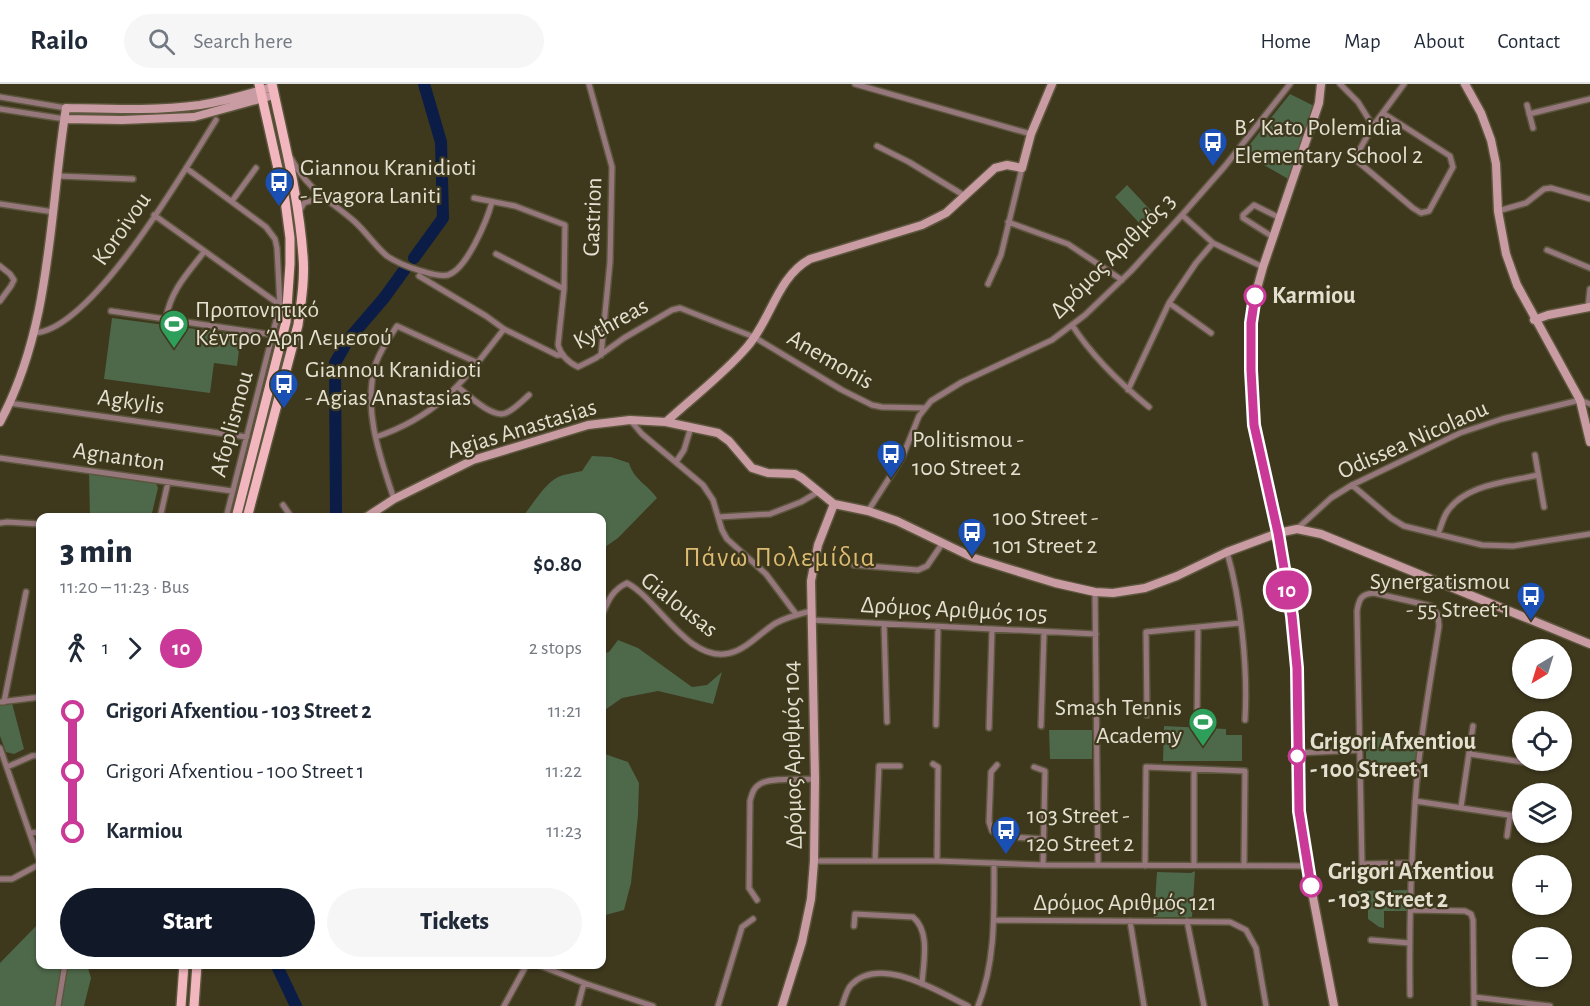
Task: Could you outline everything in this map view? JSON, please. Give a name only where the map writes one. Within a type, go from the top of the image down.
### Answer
[{"type":"main road","points":[[248,513],[298,325],[303,259],[299,213],[273,89]]},
{"type":"main road","points":[[237,513],[286,322],[288,298],[290,238],[285,200],[261,91]]},
{"type":"main road","points":[[181,1006],[184,969]]},
{"type":"main road","points":[[194,1006],[197,969]]},
{"type":"street","name":"Gastrion","points":[[589,84],[612,167],[610,262],[601,355]]},
{"type":"street","points":[[855,84],[1031,134]]},
{"type":"street","points":[[988,284],[1001,255],[1031,134],[1052,84]]},
{"type":"street","name":"Δρόμος Αριθμός 3","points":[[925,408],[940,394],[962,381],[1041,346],[1085,315],[1122,280],[1182,215],[1290,84]]},
{"type":"street","points":[[1321,84],[1319,103],[1255,296],[1251,323],[1251,381],[1254,425],[1278,533],[1292,616],[1297,668],[1299,811],[1307,866],[1334,1006]]},
{"type":"street","points":[[1340,84],[1358,102],[1373,126]]},
{"type":"street","points":[[1383,113],[1450,156],[1453,167],[1429,211],[1421,213],[1413,208],[1358,163],[1356,156],[1373,126],[1404,84]]},
{"type":"street","points":[[1465,84],[1481,113],[1491,140],[1496,164],[1498,211],[1506,254],[1517,285],[1534,320],[1580,400],[1590,441]]},
{"type":"street","points":[[0,98],[66,108],[157,109],[201,105],[273,89]]},
{"type":"street","points":[[0,109],[64,119],[172,120],[194,117],[261,91]]},
{"type":"street","points":[[1529,114],[1590,99]]},
{"type":"street","points":[[1527,105],[1533,128]]},
{"type":"street","points":[[0,420],[9,403],[34,333],[43,295],[66,108]]},
{"type":"street","name":"Koroivou","points":[[34,333],[44,333],[59,326],[89,301],[111,276],[186,168],[216,120]]},
{"type":"street","points":[[877,146],[909,162],[965,196]]},
{"type":"street","points":[[285,149],[302,175],[322,197],[349,217],[394,261],[430,273],[448,275],[464,261],[492,202],[474,198]]},
{"type":"street","points":[[666,422],[742,352],[754,337],[786,281],[800,265],[810,259],[922,225],[946,213],[994,168],[1007,165],[1022,168]]},
{"type":"street","name":"Afoplismou","points":[[186,168],[266,227],[275,239],[280,305],[227,513]]},
{"type":"street","points":[[232,201],[256,168]]},
{"type":"street","points":[[58,176],[133,179]]},
{"type":"street","points":[[1498,211],[1526,203],[1544,189],[1551,188],[1590,199]]},
{"type":"street","points":[[299,213],[304,203],[322,197]]},
{"type":"street","name":"Kythreas","points":[[492,202],[522,208],[565,225],[564,289],[558,345],[562,355],[578,366],[601,355],[672,310],[680,308],[754,337]]},
{"type":"street","points":[[0,204],[54,212]]},
{"type":"street","points":[[1273,237],[1243,219],[1243,215],[1254,205],[1280,218]]},
{"type":"street","points":[[154,215],[280,305]]},
{"type":"street","points":[[1182,215],[1213,243],[1263,267]]},
{"type":"street","points":[[1008,222],[1068,243],[1122,280]]},
{"type":"street","points":[[1128,390],[1169,303],[1196,263],[1213,243]]},
{"type":"street","points":[[1547,250],[1590,268]]},
{"type":"street","points":[[166,318],[174,291],[204,252]]},
{"type":"street","points":[[496,254],[564,289]]},
{"type":"street","points":[[0,266],[14,280],[0,301]]},
{"type":"street","points":[[419,276],[504,329],[557,356],[562,355]]},
{"type":"street","points":[[1534,320],[1589,307],[1590,289]]},
{"type":"street","points":[[1169,303],[1211,333]]},
{"type":"street","points":[[111,311],[274,335]]},
{"type":"street","points":[[1072,325],[1081,340],[1128,390],[1149,407]]},
{"type":"street","points":[[394,499],[379,456],[371,401],[373,376],[382,350],[397,326],[478,363]]},
{"type":"street","points":[[376,437],[410,424],[458,387],[504,329]]},
{"type":"street","name":"Anemonis","points":[[754,337],[842,390],[872,405],[925,408]]},
{"type":"street","points":[[458,387],[491,412],[499,414],[504,414],[529,395]]},
{"type":"street","points":[[1580,400],[1590,404]]},
{"type":"street","name":"Odissea Nicolaou","points":[[1297,529],[1331,498],[1352,485],[1460,433],[1502,419],[1580,400]]},
{"type":"street","name":"Agkylis","points":[[9,403],[247,437]]},
{"type":"street","points":[[868,511],[902,458],[919,416],[925,408]]},
{"type":"street","points":[[630,420],[642,434],[703,485],[713,500],[727,539],[766,574],[796,614]]},
{"type":"street","name":"Agias Anastasias","points":[[373,513],[394,499],[473,460],[588,425],[630,420],[666,422],[724,436],[752,468],[768,473],[795,474],[834,504]]},
{"type":"street","points":[[676,462],[684,450],[691,427]]},
{"type":"street","points":[[1534,455],[1544,507]]},
{"type":"street","name":"Agnanton","points":[[0,458],[232,491]]},
{"type":"street","points":[[1438,534],[1447,512],[1462,497],[1478,489],[1538,475]]},
{"type":"street","points":[[161,513],[168,482]]},
{"type":"street","points":[[1352,485],[1404,526],[1482,545],[1513,546],[1590,534]]},
{"type":"street","points":[[719,517],[770,514],[801,502],[818,492]]},
{"type":"street","points":[[834,504],[868,511],[897,521],[974,558],[1055,583],[1095,592],[1113,593],[1145,588],[1177,576],[1227,552],[1278,533],[1297,529],[1322,534],[1590,644]]},
{"type":"street","name":"Δρόμος Αριθμός 104","points":[[782,1006],[802,942],[811,899],[815,779],[811,581],[818,545],[834,504]]},
{"type":"street","points":[[282,505],[288,513]]},
{"type":"street","points":[[0,523],[36,525]]},
{"type":"street","points":[[854,565],[918,570],[927,566],[942,544]]},
{"type":"street","points":[[1227,552],[1232,569],[1240,623],[1246,695],[1245,720]]},
{"type":"street","name":"Gialousas","points":[[606,606],[610,596],[618,587],[627,583],[636,588],[676,630],[699,649],[713,654],[730,653],[746,645],[779,621],[811,611]]},
{"type":"street","points":[[26,592],[2,702],[36,698]]},
{"type":"street","points":[[1095,592],[1098,865]]},
{"type":"street","points":[[1410,995],[1409,943],[1413,864],[1415,801],[1439,626],[1438,615],[1431,606],[1365,593],[1359,599],[1357,611],[1362,864],[1413,864]]},
{"type":"street","name":"Δρόμος Αριθμός 105","points":[[811,620],[1096,634]]},
{"type":"street","points":[[1147,715],[1146,632],[1240,623]]},
{"type":"street","points":[[884,624],[887,722]]},
{"type":"street","points":[[936,724],[938,627]]},
{"type":"street","points":[[1197,718],[1198,627]]},
{"type":"street","points":[[989,728],[992,630]]},
{"type":"street","points":[[1041,726],[1044,633]]},
{"type":"street","points":[[1461,807],[1473,726]]},
{"type":"street","points":[[0,748],[36,851]]},
{"type":"street","points":[[1297,753],[1360,750]]},
{"type":"street","points":[[1470,754],[1512,760]]},
{"type":"street","points":[[7,767],[36,756]]},
{"type":"street","points":[[933,764],[938,767],[937,861]]},
{"type":"street","points":[[998,765],[991,772],[990,822],[992,831],[999,836],[1043,840]]},
{"type":"street","points":[[875,861],[879,766],[900,766]]},
{"type":"street","points":[[1034,766],[1045,771],[1043,865]]},
{"type":"street","points":[[1145,866],[1146,767],[1245,771],[1245,866]]},
{"type":"street","points":[[1194,769],[1194,865]]},
{"type":"street","points":[[757,900],[749,888],[750,801],[753,790],[766,781],[815,779]]},
{"type":"street","points":[[1415,801],[1510,815],[1508,836]]},
{"type":"street","points":[[30,833],[36,832]]},
{"type":"street","points":[[814,861],[1307,866]]},
{"type":"street","points":[[978,1006],[988,971],[994,920],[994,863]]},
{"type":"street","points":[[0,879],[12,879],[36,865]]},
{"type":"street","points":[[1411,910],[1465,911],[1471,914],[1473,920],[1474,1006]]},
{"type":"street","points":[[854,926],[855,914],[914,917],[921,923],[924,935],[922,984]]},
{"type":"street","points":[[718,1006],[742,927],[753,919]]},
{"type":"street","name":"Δρόμος Αριθμός 121","points":[[994,920],[1230,922],[1246,930],[1256,948],[1266,1006]]},
{"type":"street","points":[[1130,921],[1144,1006]]},
{"type":"street","points":[[1187,921],[1204,1006]]},
{"type":"street","points":[[1371,940],[1409,943]]},
{"type":"street","points":[[58,1006],[64,969]]},
{"type":"street","points":[[504,1006],[524,969]]},
{"type":"street","points":[[549,969],[653,1006]]},
{"type":"street","points":[[842,1006],[850,985],[878,972],[895,974],[922,984],[968,1006]]},
{"type":"street","points":[[578,1006],[584,983]]},
{"type":"street","points":[[1474,997],[1550,1006]]},
{"type":"green space","points":[[1290,94],[1314,106],[1290,180],[1243,153]]},
{"type":"green space","points":[[1127,185],[1155,215],[1143,227],[1115,197]]},
{"type":"green space","name":"Προπονητικό Κέντρο Άρη Λεμεσού","points":[[112,318],[241,335],[237,366],[214,363],[210,393],[104,379]]},
{"type":"green space","points":[[592,456],[611,457],[629,463],[637,478],[657,498],[618,538],[606,546],[606,513],[525,513],[553,481],[561,476],[582,471]]},
{"type":"green space","points":[[89,473],[155,481],[158,488],[152,513],[90,513]]},
{"type":"green space","points":[[618,640],[638,648],[692,687],[707,685],[722,672],[713,704],[658,691],[622,698],[606,709],[606,653]]},
{"type":"green space","points":[[0,703],[12,703],[24,749],[14,754],[6,752],[0,736]]},
{"type":"green space","name":"Smash Tennis Academy","points":[[1164,726],[1226,729],[1226,735],[1242,735],[1242,761],[1163,761]]},
{"type":"green space","points":[[1049,730],[1092,730],[1092,759],[1050,759]]},
{"type":"green space","points":[[1366,736],[1418,741],[1415,762],[1366,763]]},
{"type":"green space","points":[[606,754],[628,762],[639,783],[631,883],[624,910],[606,915]]},
{"type":"green space","points":[[1195,871],[1192,917],[1154,917],[1157,872],[1191,873]]},
{"type":"green space","points":[[1409,890],[1408,911],[1384,911],[1384,928],[1368,919],[1368,905],[1357,905],[1357,891]]},
{"type":"green space","points":[[36,926],[36,969],[88,969],[91,978],[84,1006],[0,1006],[0,963]]},
{"type":"waterway","points":[[414,258],[443,218],[441,142],[424,84]]},
{"type":"waterway","points":[[336,513],[335,363],[348,340],[405,269]]},
{"type":"waterway","points":[[278,969],[296,1006]]},
{"type":"bus line","name":"10","points":[[1255,296],[1251,323],[1254,425],[1278,533],[1292,616],[1297,668],[1299,811],[1311,886]]},
{"type":"place","name":"B´ Kato Polemidia Elementary School 2","points":[[1213,168]]},
{"type":"place","name":"Giannou Kranidioti - Evagora Laniti","points":[[279,208]]},
{"type":"place","name":"Karmiou","points":[[1255,296]]},
{"type":"place","name":"Προπονητικό Κέντρο Άρη Λεμεσού","points":[[174,350]]},
{"type":"place","name":"Giannou Kranidioti - Agias Anastasias","points":[[284,410]]},
{"type":"place","name":"Politismou - 100 Street 2","points":[[891,480]]},
{"type":"place","name":"100 Street - 101 Street 2","points":[[972,558]]},
{"type":"place","name":"Synergatismou - 55 Street 1","points":[[1531,622]]},
{"type":"place","name":"Smash Tennis Academy","points":[[1203,748]]},
{"type":"place","name":"Grigori Afxentiou - 100 Street 1","points":[[1297,756]]},
{"type":"place","name":"103 Street - 120 Street 2","points":[[1006,856]]},
{"type":"place","name":"Grigori Afxentiou - 103 Street 2","points":[[1311,886]]},
{"type":"district","name":"Πάνω Πολεμίδια","points":[[780,557]]}]
